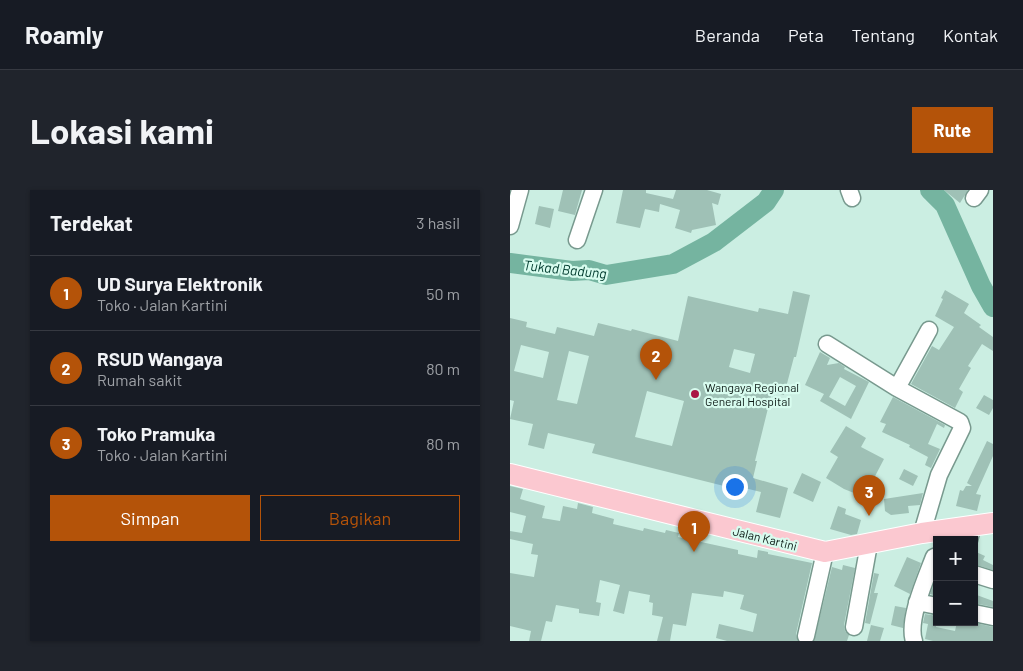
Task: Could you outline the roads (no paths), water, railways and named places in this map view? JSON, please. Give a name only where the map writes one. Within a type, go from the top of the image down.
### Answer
[{"type":"main road","name":"Jalan Kartini","points":[[510,474],[825,552],[922,534],[979,528]]},
{"type":"street","points":[[510,226],[520,190]]},
{"type":"street","points":[[577,240],[594,190]]},
{"type":"street","points":[[897,388],[929,330]]},
{"type":"street","points":[[827,344],[897,388],[960,422],[962,428],[939,475],[922,534]]},
{"type":"street","points":[[854,627],[869,544]]},
{"type":"street","points":[[806,636],[825,552]]},
{"type":"street","points":[[914,641],[912,632],[917,602],[933,561]]},
{"type":"street","points":[[978,575],[993,580]]},
{"type":"street","points":[[917,602],[933,605]]},
{"type":"street","points":[[978,614],[993,617]]},
{"type":"waterway","name":"Tukad Badung","points":[[510,263],[572,271],[589,270],[606,275],[673,264],[714,242],[766,202],[774,190]]},
{"type":"waterway","name":"Tukad Badung","points":[[930,190],[945,205],[981,286],[993,307]]},
{"type":"place","name":"RSUD Wangaya","points":[[656,380]]},
{"type":"place","name":"Wangaya Regional General Hospital","points":[[695,394]]},
{"type":"place","name":"Toko Pramuka","points":[[869,516]]},
{"type":"place","name":"UD Surya Elektronik","points":[[694,552]]}]
